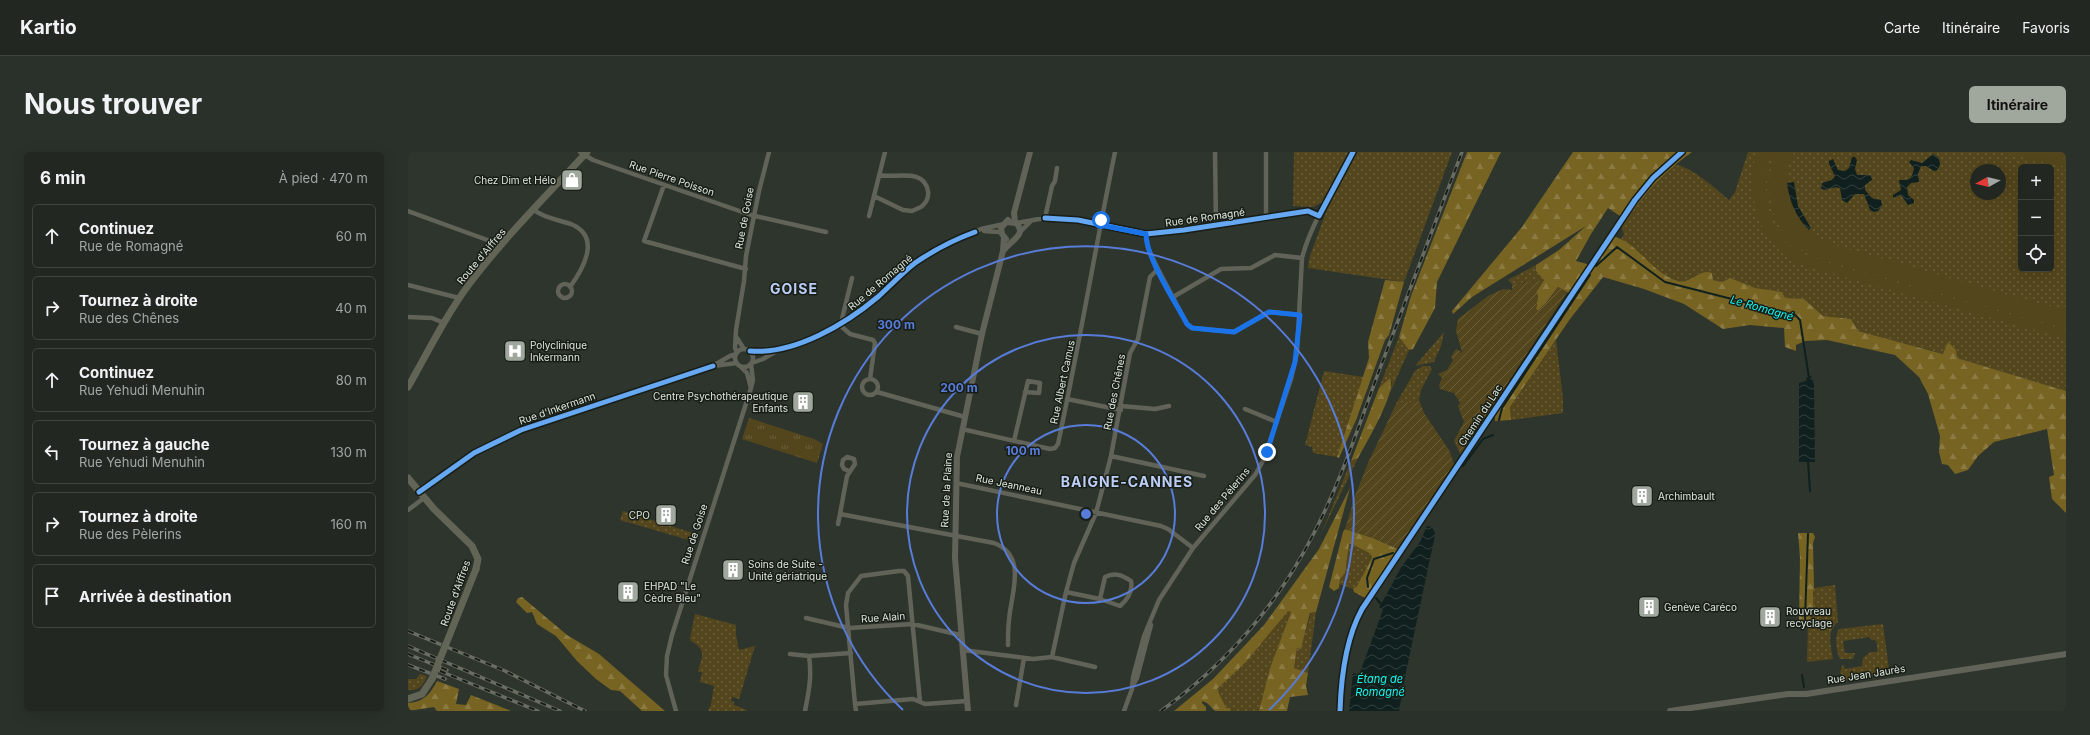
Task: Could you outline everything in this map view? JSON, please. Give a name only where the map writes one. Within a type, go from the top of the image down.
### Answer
[{"type":"main road","name":"Route d'Aiffres","points":[[408,387],[459,298],[501,245],[584,153]]},
{"type":"main road","name":"Route d'Aiffres","points":[[408,478],[424,498],[472,546],[478,559],[476,568],[432,679],[422,694],[408,700]]},
{"type":"street","name":"Rue de Goise","points":[[737,354],[736,336],[754,215],[769,152]]},
{"type":"street","points":[[869,216],[885,152]]},
{"type":"street","points":[[1020,232],[1014,213],[1030,152]]},
{"type":"street","name":"Rue Albert Camus","points":[[962,429],[1050,449],[1055,448],[1058,444],[1084,324],[1100,225],[1115,152]]},
{"type":"street","points":[[1215,152],[1216,226]]},
{"type":"street","points":[[1266,152],[1266,217]]},
{"type":"street","name":"Rue des Pèlerins","points":[[1124,711],[1132,688],[1133,677],[1144,636],[1163,594],[1193,548],[1260,468],[1277,422],[1295,362],[1300,315],[1302,258],[1319,216],[1353,152]]},
{"type":"street","name":"Chemin du Lac","points":[[1340,711],[1342,684],[1350,642],[1354,627],[1362,609],[1635,200],[1653,178],[1682,152]]},
{"type":"street","name":"Rue Pierre Poisson","points":[[584,153],[593,160],[754,215],[826,232]]},
{"type":"street","points":[[1045,218],[1057,168]]},
{"type":"street","points":[[874,196],[907,211],[918,210],[927,198],[926,185],[920,178],[910,175],[889,177],[879,175]]},
{"type":"street","points":[[664,185],[644,241],[746,269]]},
{"type":"street","points":[[534,210],[573,225],[582,232],[587,242],[587,256],[570,287]]},
{"type":"street","points":[[408,211],[501,245]]},
{"type":"street","name":"Rue de Romagné","points":[[1016,222],[1045,218],[1078,220],[1146,234],[1216,226],[1308,211],[1319,216]]},
{"type":"street","points":[[1014,213],[1002,228],[1003,235],[1012,240],[1018,238],[1020,232],[1032,220]]},
{"type":"street","points":[[1005,223],[1016,222]]},
{"type":"street","name":"Rue de Romagné","points":[[752,364],[780,349],[816,336],[841,323],[878,296],[914,264],[941,246],[975,232],[1005,223]]},
{"type":"street","name":"Rue de Romagné","points":[[975,232],[989,230],[1003,235]]},
{"type":"street","points":[[1146,234],[1148,248],[1187,324],[1197,330],[1234,332],[1269,312],[1300,315]]},
{"type":"street","name":"Rue de la Plaine","points":[[968,711],[960,635],[954,535],[957,457],[982,334],[1003,251],[1003,235]]},
{"type":"street","name":"Rue de la Plaine","points":[[1003,251],[1012,240]]},
{"type":"street","points":[[1173,297],[1221,269],[1251,268],[1275,255],[1302,258]]},
{"type":"street","name":"Rue des Chênes","points":[[1052,657],[1074,563],[1096,513],[1111,456],[1130,353],[1138,339],[1150,277],[1158,269]]},
{"type":"street","points":[[852,278],[841,323],[845,331],[850,334],[873,340],[874,343],[870,379]]},
{"type":"street","points":[[408,285],[459,298]]},
{"type":"street","points":[[408,316],[432,318],[444,323]]},
{"type":"street","points":[[956,327],[982,334]]},
{"type":"street","points":[[736,336],[744,349],[750,351],[754,358],[752,364],[747,367],[741,367]]},
{"type":"street","points":[[744,349],[737,354],[737,363],[746,373],[751,388]]},
{"type":"street","name":"Rue de Romagné","points":[[750,351],[780,349]]},
{"type":"street","name":"Rue d'Inkermann","points":[[713,366],[730,356],[737,354]]},
{"type":"street","name":"Rue d'Inkermann","points":[[419,492],[474,454],[521,430],[713,366],[737,363]]},
{"type":"street","name":"Rue de Goise","points":[[676,711],[666,675],[667,656],[672,635],[751,388],[753,380],[752,364]]},
{"type":"street","points":[[870,379],[863,383],[863,391],[870,396],[877,392],[965,417]]},
{"type":"street","points":[[870,379],[877,382],[877,392]]},
{"type":"street","points":[[1014,441],[1025,392]]},
{"type":"street","points":[[1068,399],[1121,408],[1155,409],[1168,406]]},
{"type":"street","points":[[1245,409],[1277,422]]},
{"type":"street","points":[[1111,456],[1204,476]]},
{"type":"street","points":[[838,524],[849,471]]},
{"type":"street","name":"Rue Jeanneau","points":[[956,482],[1032,497],[1096,513],[1161,526],[1193,548]]},
{"type":"street","points":[[408,510],[424,498]]},
{"type":"street","points":[[840,514],[954,535],[1002,546],[1012,556],[1016,570],[1009,620],[1008,645]]},
{"type":"street","points":[[856,711],[846,599],[857,578],[864,574],[899,570],[904,571],[908,576],[920,702]]},
{"type":"street","points":[[1066,592],[1100,599],[1120,606],[1126,601],[1132,587],[1131,580],[1122,575],[1111,574],[1105,577],[1100,599]]},
{"type":"street","name":"Rue Alain","points":[[806,618],[849,628],[913,624],[960,635]]},
{"type":"street","points":[[962,650],[1024,658],[1052,657],[1096,667]]},
{"type":"street","points":[[790,654],[809,656],[850,653]]},
{"type":"street","name":"Rue Jean Jaurès","points":[[1670,711],[1788,694],[1806,694],[2066,654]]},
{"type":"street","points":[[805,711],[812,673],[809,656]]},
{"type":"street","points":[[1016,705],[1024,658]]},
{"type":"street","points":[[855,704],[913,699],[925,704],[967,701]]},
{"type":"green space","points":[[1294,152],[1452,152],[1404,282],[1308,268],[1310,256],[1328,207],[1321,203],[1313,207],[1293,206]]},
{"type":"green space","points":[[1467,152],[1501,152],[1437,282],[1435,308],[1413,349],[1409,350],[1399,337],[1411,296]]},
{"type":"green space","points":[[1573,152],[1692,152],[1656,183],[1626,220],[1608,208],[1576,261],[1594,266],[1613,237],[1616,237],[1631,246],[1661,272],[1678,281],[1687,281],[1699,274],[1707,272],[1712,273],[1713,280],[1722,282],[1730,278],[1755,288],[1782,292],[1785,298],[1804,299],[1823,316],[1851,319],[1858,331],[1943,354],[1948,342],[1956,350],[1957,358],[2066,391],[2066,513],[2052,499],[2049,477],[2054,475],[2047,429],[1994,442],[1978,456],[1968,470],[1955,474],[1948,465],[1942,464],[1939,452],[1940,436],[1928,394],[1919,377],[1895,355],[1827,340],[1805,341],[1796,345],[1796,351],[1785,347],[1784,328],[1750,325],[1723,329],[1684,304],[1644,289],[1603,277],[1570,319],[1510,407],[1511,420],[1495,421],[1495,413],[1572,298],[1567,292],[1558,287],[1538,311],[1536,309],[1538,296],[1536,292],[1544,280],[1536,271],[1536,265],[1559,250],[1586,226],[1472,297],[1453,314],[1452,311],[1522,227]]},
{"type":"green space","points":[[1748,152],[2066,152],[2066,391],[1957,358],[1948,342],[1944,354],[1858,331],[1851,319],[1823,316],[1804,299],[1785,298],[1781,292],[1755,289],[1730,278],[1722,282],[1713,280],[1712,273],[1698,274],[1687,281],[1680,282],[1662,274],[1621,239],[1624,234],[1621,226],[1633,209],[1674,165],[1687,168],[1711,184],[1729,200],[1735,192]]},
{"type":"green space","points":[[1756,152],[1772,152],[1766,177],[1766,190],[1771,216],[1776,228],[1784,239],[1796,250],[1818,260],[2066,330],[2066,339],[1794,263],[1781,253],[1771,241],[1757,214],[1753,184],[1753,168]]},
{"type":"green space","points":[[1775,152],[1795,152],[1790,162],[1788,173],[1787,185],[1789,196],[1798,217],[1813,234],[1821,239],[1853,251],[2066,310],[2066,329],[1819,259],[1802,250],[1792,243],[1784,234],[1773,212],[1769,188]]},
{"type":"green space","points":[[1999,152],[2066,152],[2066,167]]},
{"type":"green space","points":[[1536,265],[1536,271],[1544,280],[1512,284],[1508,280]]},
{"type":"green space","points":[[1385,280],[1404,282],[1389,335],[1385,340],[1356,420],[1339,458],[1337,457],[1369,358],[1368,342]]},
{"type":"green space","points":[[1544,280],[1536,292],[1538,295],[1536,309],[1538,311],[1558,287],[1567,292],[1461,455],[1454,441],[1464,422],[1458,406],[1460,403],[1454,393],[1440,389],[1439,385],[1442,378],[1438,374],[1447,370],[1453,360],[1451,357],[1456,349],[1462,352],[1456,331],[1458,319],[1488,296],[1503,289],[1512,290],[1512,284]]},
{"type":"green space","points":[[1444,332],[1441,346],[1434,362],[1415,366]]},
{"type":"green space","points":[[1399,337],[1409,350],[1389,395],[1392,382],[1390,378],[1379,388]]},
{"type":"green space","points":[[1556,340],[1563,399],[1563,413],[1511,420],[1510,407]]},
{"type":"green space","points":[[1423,366],[1430,366],[1432,369],[1421,390],[1419,400],[1414,402],[1397,402],[1415,371]]},
{"type":"green space","points":[[1324,371],[1363,377],[1337,457],[1313,453],[1312,447],[1305,445]]},
{"type":"green space","points":[[1390,378],[1391,385],[1389,394],[1380,418],[1358,458],[1351,461],[1379,388]]},
{"type":"green space","points":[[1419,400],[1424,413],[1449,450],[1454,464],[1398,549],[1373,538],[1345,529],[1355,496],[1368,463],[1397,402],[1414,402]]},
{"type":"green space","points":[[749,418],[814,439],[823,444],[817,463],[742,439]]},
{"type":"green space","points":[[1358,458],[1321,534],[1351,461]]},
{"type":"green space","points":[[1350,488],[1316,612],[1310,613],[1301,649],[1297,648],[1294,668],[1308,673],[1306,686],[1308,695],[1290,697],[1287,711],[1259,711],[1270,668],[1291,612],[1288,611],[1245,663],[1217,689],[1226,708],[1230,708],[1231,711],[1215,711],[1207,703],[1202,701],[1206,707],[1206,711],[1174,711],[1213,679],[1264,625],[1319,549]]},
{"type":"green space","points":[[623,511],[699,536],[696,542],[620,520]]},
{"type":"green space","points":[[1345,529],[1373,538],[1398,549],[1365,598],[1354,592],[1353,589],[1357,586],[1372,558],[1371,554],[1352,544],[1349,544],[1345,573],[1340,579],[1339,588],[1334,591],[1329,587]]},
{"type":"green space","points":[[1798,533],[1813,533],[1815,537],[1813,543],[1813,609],[1811,617],[1808,621],[1799,620],[1800,558]]},
{"type":"green space","points":[[1349,544],[1357,546],[1371,554],[1372,558],[1357,586],[1353,589],[1339,584],[1340,579],[1345,573]]},
{"type":"green space","points":[[1835,585],[1838,622],[1832,630],[1830,639],[1833,659],[1807,662],[1808,621],[1812,616],[1814,588]]},
{"type":"green space","points":[[522,597],[567,635],[599,654],[665,711],[642,711],[620,691],[611,690],[596,679],[577,661],[556,636],[537,624],[532,612],[527,613],[516,602],[518,598]]},
{"type":"green space","points":[[1288,610],[1291,612],[1270,668],[1259,711],[1231,711],[1230,708],[1226,708],[1217,689],[1245,663]]},
{"type":"green space","points":[[1316,612],[1308,673],[1294,668],[1297,648],[1301,648],[1311,613]]},
{"type":"green space","points":[[695,614],[736,625],[739,650],[755,646],[739,699],[732,697],[731,701],[734,702],[734,705],[747,710],[746,711],[708,711],[711,704],[714,686],[700,682],[702,672],[698,672],[702,654],[699,647],[691,641],[690,638]]},
{"type":"green space","points":[[1883,624],[1889,669],[1877,671],[1876,674],[1844,681],[1843,675],[1840,673],[1842,666],[1844,665],[1845,669],[1862,666],[1863,658],[1870,652],[1877,652],[1877,643],[1875,640],[1871,640],[1870,637],[1843,641],[1845,653],[1855,653],[1853,659],[1840,659],[1836,644],[1836,636],[1839,629]]},
{"type":"green space","points":[[420,674],[427,676],[424,683],[418,689],[408,690],[408,679],[416,679]]},
{"type":"green space","points":[[437,681],[459,689],[456,704],[466,705],[471,695],[511,711],[437,711],[434,707],[408,711],[408,703],[418,701],[426,696],[432,690]]},
{"type":"water","points":[[1933,154],[1939,158],[1940,164],[1938,170],[1934,171],[1926,166],[1921,166],[1918,174],[1919,182],[1911,183],[1907,187],[1908,195],[1914,200],[1914,203],[1908,205],[1901,195],[1893,198],[1893,195],[1901,190],[1899,180],[1907,180],[1912,176],[1914,168],[1909,162],[1911,160],[1922,163]]},
{"type":"water","points":[[1852,157],[1855,157],[1857,160],[1855,169],[1857,175],[1871,175],[1872,180],[1865,185],[1865,190],[1872,198],[1881,200],[1882,205],[1878,211],[1874,212],[1870,210],[1864,194],[1855,194],[1847,203],[1842,200],[1840,188],[1834,187],[1825,190],[1821,189],[1822,183],[1832,180],[1835,176],[1829,161],[1833,159],[1838,170],[1845,171],[1849,168]]},
{"type":"water","points":[[1794,182],[1798,206],[1811,228],[1809,230],[1797,214],[1789,196],[1787,183]]},
{"type":"water","points":[[1807,376],[1811,376],[1814,384],[1815,462],[1799,462],[1799,383],[1806,381]]},
{"type":"water","name":"Étang de Romagné","points":[[1427,526],[1432,527],[1435,533],[1434,540],[1399,711],[1349,711],[1353,673],[1359,675],[1383,610],[1379,608],[1402,566],[1420,542]]},
{"type":"waterway","name":"Le Romagné","points":[[1596,266],[1617,247],[1665,282],[1795,315],[1800,320],[1809,378]]},
{"type":"waterway","name":"Le Romagné","points":[[1499,420],[1502,408],[1590,275]]},
{"type":"waterway","name":"Le Romagné","points":[[1463,466],[1483,439],[1493,435]]},
{"type":"waterway","name":"Le Romagné","points":[[1808,461],[1810,491]]},
{"type":"waterway","name":"Le Romagné","points":[[1805,619],[1808,534]]},
{"type":"waterway","name":"Le Romagné","points":[[1368,587],[1367,578],[1374,559],[1393,553]]},
{"type":"waterway","name":"Le Romagné","points":[[1376,598],[1381,604]]},
{"type":"waterway","name":"Le Romagné","points":[[1802,675],[1804,687]]},
{"type":"railway","points":[[1161,711],[1207,674],[1228,653],[1267,608],[1300,559],[1324,513],[1349,453],[1462,152]]},
{"type":"railway","points":[[408,631],[503,670],[585,711]]},
{"type":"railway","points":[[408,646],[560,711]]},
{"type":"railway","points":[[408,654],[447,670]]},
{"type":"railway","points":[[408,665],[445,679]]},
{"type":"railway","points":[[440,671],[538,711]]},
{"type":"cycle path","points":[[1045,218],[1078,220],[1146,234],[1184,230],[1308,211],[1319,216],[1353,152]]},
{"type":"cycle path","points":[[1340,711],[1345,658],[1352,633],[1362,609],[1635,200],[1653,178],[1682,152]]},
{"type":"cycle path","points":[[750,351],[767,351],[784,348],[819,336],[866,307],[915,263],[959,238],[975,232]]},
{"type":"cycle path","points":[[419,492],[474,453],[521,430],[713,366]]},
{"type":"place","name":"Chez Dim et Hélo","points":[[572,180]]},
{"type":"place","name":"Polyclinique Inkermann","points":[[515,351]]},
{"type":"place","name":"Centre Psychothérapeutique Enfants","points":[[803,402]]},
{"type":"place","name":"Archimbault","points":[[1642,496]]},
{"type":"place","name":"CPO","points":[[666,515]]},
{"type":"place","name":"Soins de Suite - Unité gériatrique","points":[[733,570]]},
{"type":"place","name":"EHPAD \"Le Cèdre Bleu\"","points":[[628,592]]},
{"type":"place","name":"Genève Caréco","points":[[1649,607]]},
{"type":"place","name":"Rouvreau recyclage","points":[[1770,617]]},
{"type":"district","name":"GOISE","points":[[794,289]]},
{"type":"district","name":"BAIGNE-CANNES","points":[[1127,482]]},
{"type":"route","points":[[1101,220],[1100,225],[1146,234],[1148,248],[1158,269],[1187,324],[1192,328],[1197,330],[1237,332],[1269,312],[1300,315],[1297,353],[1291,379],[1267,452]]}]
